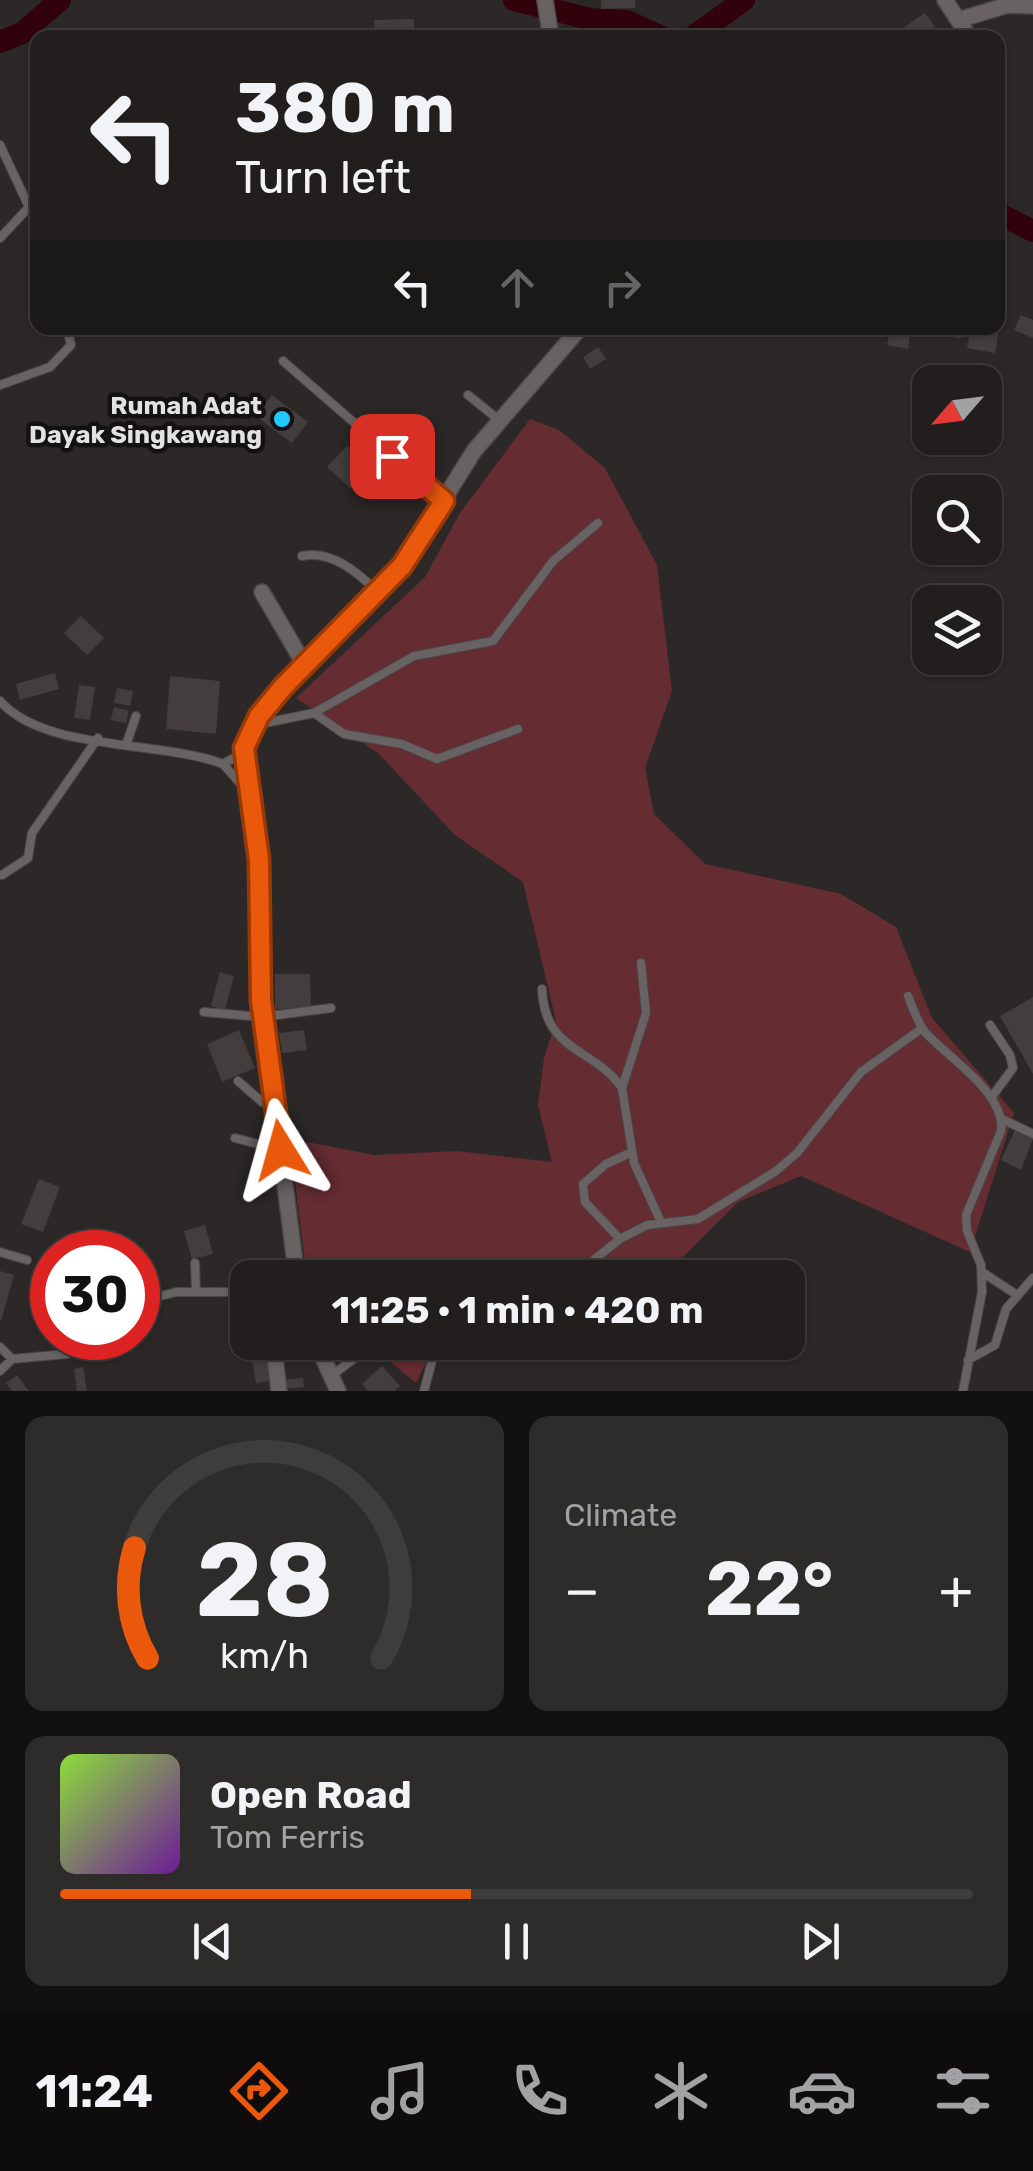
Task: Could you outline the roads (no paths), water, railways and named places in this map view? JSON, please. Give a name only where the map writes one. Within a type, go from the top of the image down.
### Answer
[{"type":"street","points":[[944,0],[965,30]]},
{"type":"street","points":[[546,5],[550,30]]},
{"type":"street","points":[[958,20],[1008,5],[1033,6]]},
{"type":"street","points":[[295,1260],[262,1017],[259,860],[243,753],[253,726],[304,664],[414,552],[474,450],[574,335]]},
{"type":"street","points":[[262,592],[304,664]]},
{"type":"street","points":[[275,1360],[279,1391]]},
{"type":"street","points":[[324,1360],[335,1384]]},
{"type":"lane","points":[[0,145],[30,204]]},
{"type":"lane","points":[[0,238],[30,213]]},
{"type":"lane","points":[[0,385],[63,358],[71,345],[69,335]]},
{"type":"lane","points":[[283,361],[444,501]]},
{"type":"lane","points":[[468,395],[499,420]]},
{"type":"lane","points":[[253,726],[314,712],[414,656],[492,641],[554,561],[598,524]]},
{"type":"lane","points":[[302,556],[315,554],[338,561],[378,592]]},
{"type":"lane","points":[[0,701],[30,725],[126,745],[197,754],[223,764],[247,792]]},
{"type":"lane","points":[[314,712],[344,734],[402,744],[437,759],[518,729]]},
{"type":"lane","points":[[126,745],[136,716]]},
{"type":"lane","points":[[2,875],[28,858],[32,834],[98,738]]},
{"type":"lane","points":[[223,764],[243,753]]},
{"type":"lane","points":[[641,963],[646,1012],[622,1088],[632,1152],[660,1220]]},
{"type":"lane","points":[[542,989],[546,1017],[556,1034],[622,1088]]},
{"type":"lane","points":[[908,996],[922,1028],[991,1098],[1002,1118],[1002,1131],[966,1215],[982,1272],[982,1292],[963,1391]]},
{"type":"lane","points":[[204,1012],[262,1017],[331,1008]]},
{"type":"lane","points":[[990,1025],[1010,1055],[1013,1068],[991,1098]]},
{"type":"lane","points":[[594,1260],[620,1239],[660,1220],[698,1219],[776,1171],[797,1153],[861,1072],[922,1028]]},
{"type":"lane","points":[[238,1082],[262,1102],[276,1107]]},
{"type":"lane","points":[[1002,1118],[1033,1134]]},
{"type":"lane","points":[[235,1138],[281,1150]]},
{"type":"lane","points":[[620,1239],[585,1202],[583,1184],[606,1164],[632,1152]]},
{"type":"lane","points":[[0,1252],[27,1260]]},
{"type":"lane","points":[[195,1262],[196,1292]]},
{"type":"lane","points":[[982,1272],[1017,1295]]},
{"type":"lane","points":[[968,1360],[996,1345],[1006,1309],[1033,1278]]},
{"type":"lane","points":[[160,1298],[196,1292],[230,1292]]},
{"type":"lane","points":[[0,1347],[12,1359]]},
{"type":"lane","points":[[0,1371],[12,1359],[30,1357]]},
{"type":"lane","points":[[335,1384],[358,1360]]},
{"type":"lane","points":[[424,1391],[433,1360]]},
{"type":"waterway","points":[[0,42],[22,33],[60,0]]},
{"type":"waterway","points":[[514,0],[590,19],[627,21],[647,30]]},
{"type":"waterway","points":[[702,30],[744,0]]},
{"type":"waterway","points":[[1005,217],[1033,231]]},
{"type":"place","name":"Rumah Adat Dayak Singkawang","points":[[282,419]]}]
